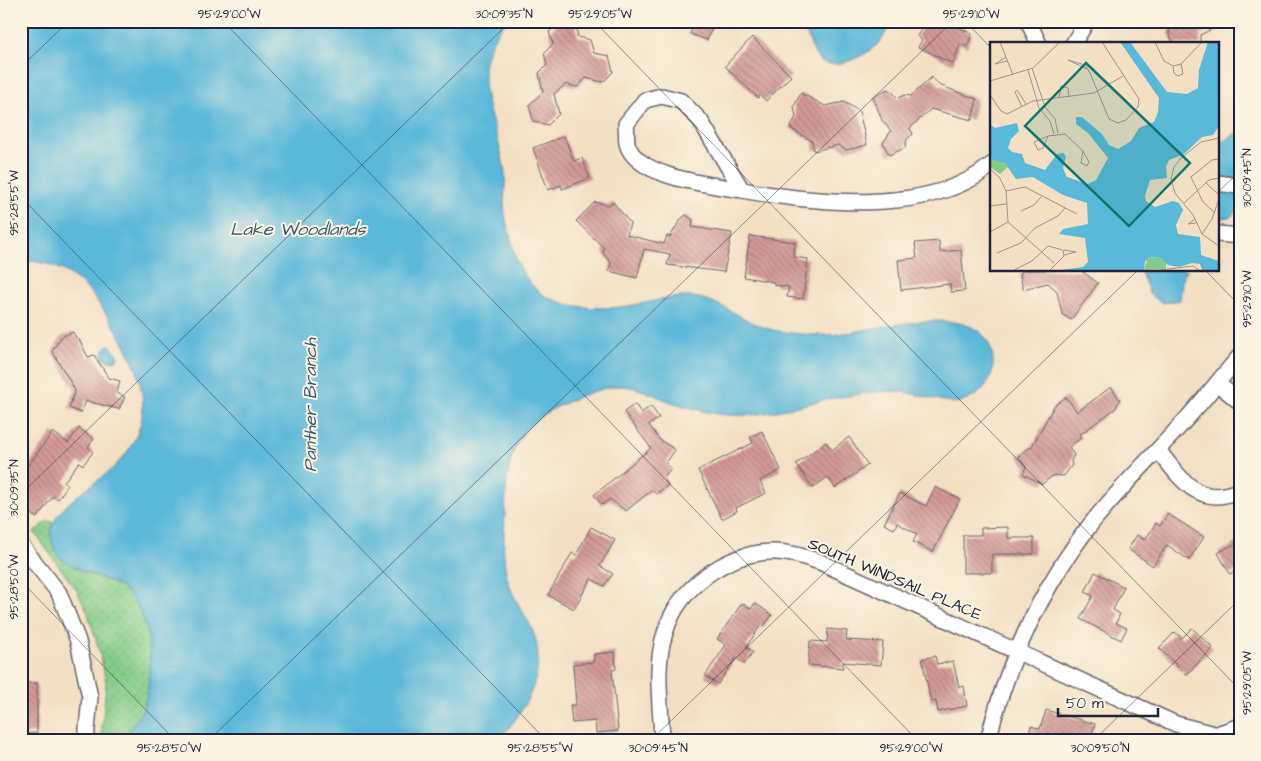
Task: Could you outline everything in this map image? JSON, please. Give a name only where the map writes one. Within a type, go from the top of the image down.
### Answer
[{"type":"street","points":[[1028,21],[1038,42]]},
{"type":"street","points":[[1074,42],[1087,21]]},
{"type":"street","points":[[742,190],[700,120],[681,101],[662,96],[645,100],[626,124],[628,145],[641,162],[663,174],[680,180],[785,198],[877,201],[912,199],[943,192],[964,184],[990,166]]},
{"type":"street","points":[[1218,183],[1240,186]]},
{"type":"street","points":[[1218,234],[1240,236]]},
{"type":"street","points":[[988,740],[1016,651],[1053,581],[1087,530],[1240,356]]},
{"type":"street","points":[[1217,383],[1240,402]]},
{"type":"street","points":[[1158,450],[1185,483],[1199,493],[1224,497],[1240,490]]},
{"type":"street","points":[[21,545],[59,594],[78,641],[90,697],[86,740]]},
{"type":"street","name":"SOUTH WINDSAIL PLACE","points":[[662,740],[661,653],[664,633],[672,615],[695,584],[715,570],[753,554],[772,552],[797,555],[820,562],[1176,724],[1236,740]]},
{"type":"street","points":[[1217,734],[1240,726]]},
{"type":"green space","points":[[48,521],[53,522],[51,536],[78,569],[119,585],[134,599],[141,612],[150,643],[151,659],[148,691],[141,714],[122,740],[101,740],[106,683],[99,650],[87,611],[77,591],[34,532]]},
{"type":"water","name":"Lake Woodlands","points":[[21,21],[507,21],[493,40],[486,58],[484,77],[486,96],[505,173],[504,206],[516,258],[526,278],[541,293],[563,303],[599,308],[621,307],[683,297],[701,298],[718,304],[765,328],[804,334],[839,334],[892,325],[949,322],[971,327],[987,340],[993,363],[990,378],[977,394],[957,403],[896,391],[833,398],[773,412],[728,415],[694,409],[639,389],[618,386],[604,388],[584,395],[547,412],[523,434],[511,461],[508,477],[504,538],[505,569],[515,598],[534,634],[538,656],[535,680],[526,702],[521,712],[499,740],[122,740],[140,715],[147,691],[150,676],[150,660],[146,627],[133,599],[123,589],[114,583],[80,570],[60,557],[54,548],[51,531],[56,518],[65,507],[114,467],[127,452],[138,433],[142,413],[142,394],[138,374],[130,354],[109,318],[81,283],[73,276],[55,267],[44,263],[21,261]]},
{"type":"water","points":[[802,21],[888,21],[885,34],[872,49],[853,60],[832,64],[824,62],[817,57]]},
{"type":"water","points":[[1240,131],[1240,209],[1230,217],[1218,219],[1218,145]]},
{"type":"water","points":[[1140,271],[1186,271],[1183,275],[1180,300],[1163,303],[1150,295]]},
{"type":"water","points":[[109,344],[118,355],[117,360],[108,361],[105,358],[102,359],[104,349]]},
{"type":"building","points":[[561,21],[575,21],[578,37],[590,40],[594,53],[609,56],[613,72],[603,82],[586,78],[577,87],[566,84],[554,94],[559,114],[548,125],[533,121],[529,105],[543,92],[539,73],[547,65],[544,53],[553,44],[549,32]]},
{"type":"building","points":[[695,21],[715,21],[707,40],[690,34]]},
{"type":"building","points":[[926,21],[959,21],[957,26],[972,34],[967,47],[960,44],[953,64],[918,47],[922,40],[917,36]]},
{"type":"building","points":[[1170,21],[1228,21],[1200,35],[1200,42],[1173,42],[1169,34]]},
{"type":"building","points":[[752,37],[791,76],[766,101],[760,95],[758,98],[725,66]]},
{"type":"building","points":[[932,77],[939,85],[977,99],[972,120],[931,109],[910,128],[913,134],[907,139],[905,148],[889,155],[883,143],[891,131],[882,120],[873,97],[887,89],[898,98],[905,95],[911,96]]},
{"type":"building","points":[[801,93],[825,106],[844,102],[859,111],[867,145],[846,150],[838,145],[814,151],[812,141],[790,128],[796,117],[794,106]]},
{"type":"building","points":[[564,136],[574,161],[582,158],[590,178],[562,189],[561,185],[548,190],[533,148]]},
{"type":"building","points":[[595,202],[609,205],[613,202],[630,223],[627,235],[664,244],[667,236],[670,237],[681,219],[686,215],[693,220],[692,227],[732,233],[724,272],[667,265],[670,254],[644,249],[637,278],[609,271],[611,263],[603,253],[604,248],[576,221]]},
{"type":"building","points":[[750,236],[795,242],[794,257],[808,259],[803,299],[787,297],[789,287],[774,285],[774,282],[744,277]]},
{"type":"building","points":[[939,241],[940,252],[961,250],[965,291],[951,292],[950,284],[901,290],[898,260],[917,258],[915,243]]},
{"type":"building","points":[[1022,271],[1081,271],[1098,283],[1071,320],[1062,314],[1057,291],[1048,283],[1023,289],[1020,275]]},
{"type":"building","points":[[73,332],[76,338],[78,337],[88,357],[94,355],[109,378],[120,381],[117,393],[125,397],[119,409],[86,401],[81,413],[69,408],[75,390],[52,351],[61,337]]},
{"type":"building","points":[[1111,387],[1120,400],[1115,409],[1079,435],[1081,438],[1069,447],[1074,455],[1071,461],[1072,465],[1064,476],[1054,475],[1042,484],[1023,474],[1026,467],[1018,456],[1032,446],[1054,406],[1066,397],[1077,412]]},
{"type":"building","points":[[635,404],[641,413],[651,406],[659,418],[649,425],[660,440],[675,450],[666,463],[671,469],[664,478],[668,485],[656,494],[652,490],[626,511],[610,499],[602,505],[594,495],[651,448],[624,412]]},
{"type":"building","points":[[79,428],[94,439],[88,447],[93,452],[83,465],[79,462],[64,482],[68,485],[58,499],[53,496],[37,518],[21,506],[21,475],[53,432],[68,443]]},
{"type":"building","points":[[762,431],[781,470],[760,481],[766,493],[736,508],[737,511],[722,519],[698,470],[753,443],[750,437]]},
{"type":"building","points":[[849,437],[868,465],[835,488],[828,477],[813,488],[796,464],[826,442],[832,450]]},
{"type":"building","points":[[935,487],[960,499],[933,552],[913,542],[917,534],[897,523],[894,529],[884,524],[900,493],[926,506]]},
{"type":"building","points":[[1168,514],[1204,537],[1189,560],[1167,545],[1153,566],[1128,549],[1137,535],[1145,540],[1156,523],[1160,526]]},
{"type":"building","points":[[591,527],[615,540],[600,566],[613,574],[604,586],[591,579],[574,609],[548,595],[572,553],[576,555]]},
{"type":"building","points":[[1008,527],[1008,538],[1034,538],[1034,554],[992,554],[992,573],[963,573],[963,535],[981,535],[981,528]]},
{"type":"building","points":[[1240,541],[1240,569],[1230,574],[1218,553]]},
{"type":"building","points":[[1095,572],[1124,587],[1113,610],[1120,614],[1116,623],[1127,628],[1121,640],[1080,619],[1093,596],[1085,592]]},
{"type":"building","points":[[742,603],[751,609],[755,603],[772,615],[764,626],[761,625],[746,647],[753,652],[744,664],[736,658],[718,684],[705,676],[726,645],[717,639]]},
{"type":"building","points":[[1192,628],[1213,648],[1186,675],[1159,648],[1175,632],[1182,638]]},
{"type":"building","points":[[828,629],[847,631],[846,640],[883,642],[881,665],[843,662],[843,668],[808,665],[810,641],[827,642]]},
{"type":"building","points":[[615,652],[616,669],[612,670],[618,731],[596,733],[595,721],[572,723],[570,705],[576,705],[573,664],[594,662],[594,654]]},
{"type":"building","points":[[935,656],[937,664],[953,661],[959,687],[964,686],[967,706],[938,712],[936,701],[931,702],[922,659]]},
{"type":"building","points":[[21,683],[37,683],[37,733],[21,734]]},
{"type":"building","points":[[1046,710],[1095,724],[1090,740],[1027,740],[1031,726],[1040,729]]},
{"type":"water label","name":"Panther Branch","points":[[310,405]]}]
